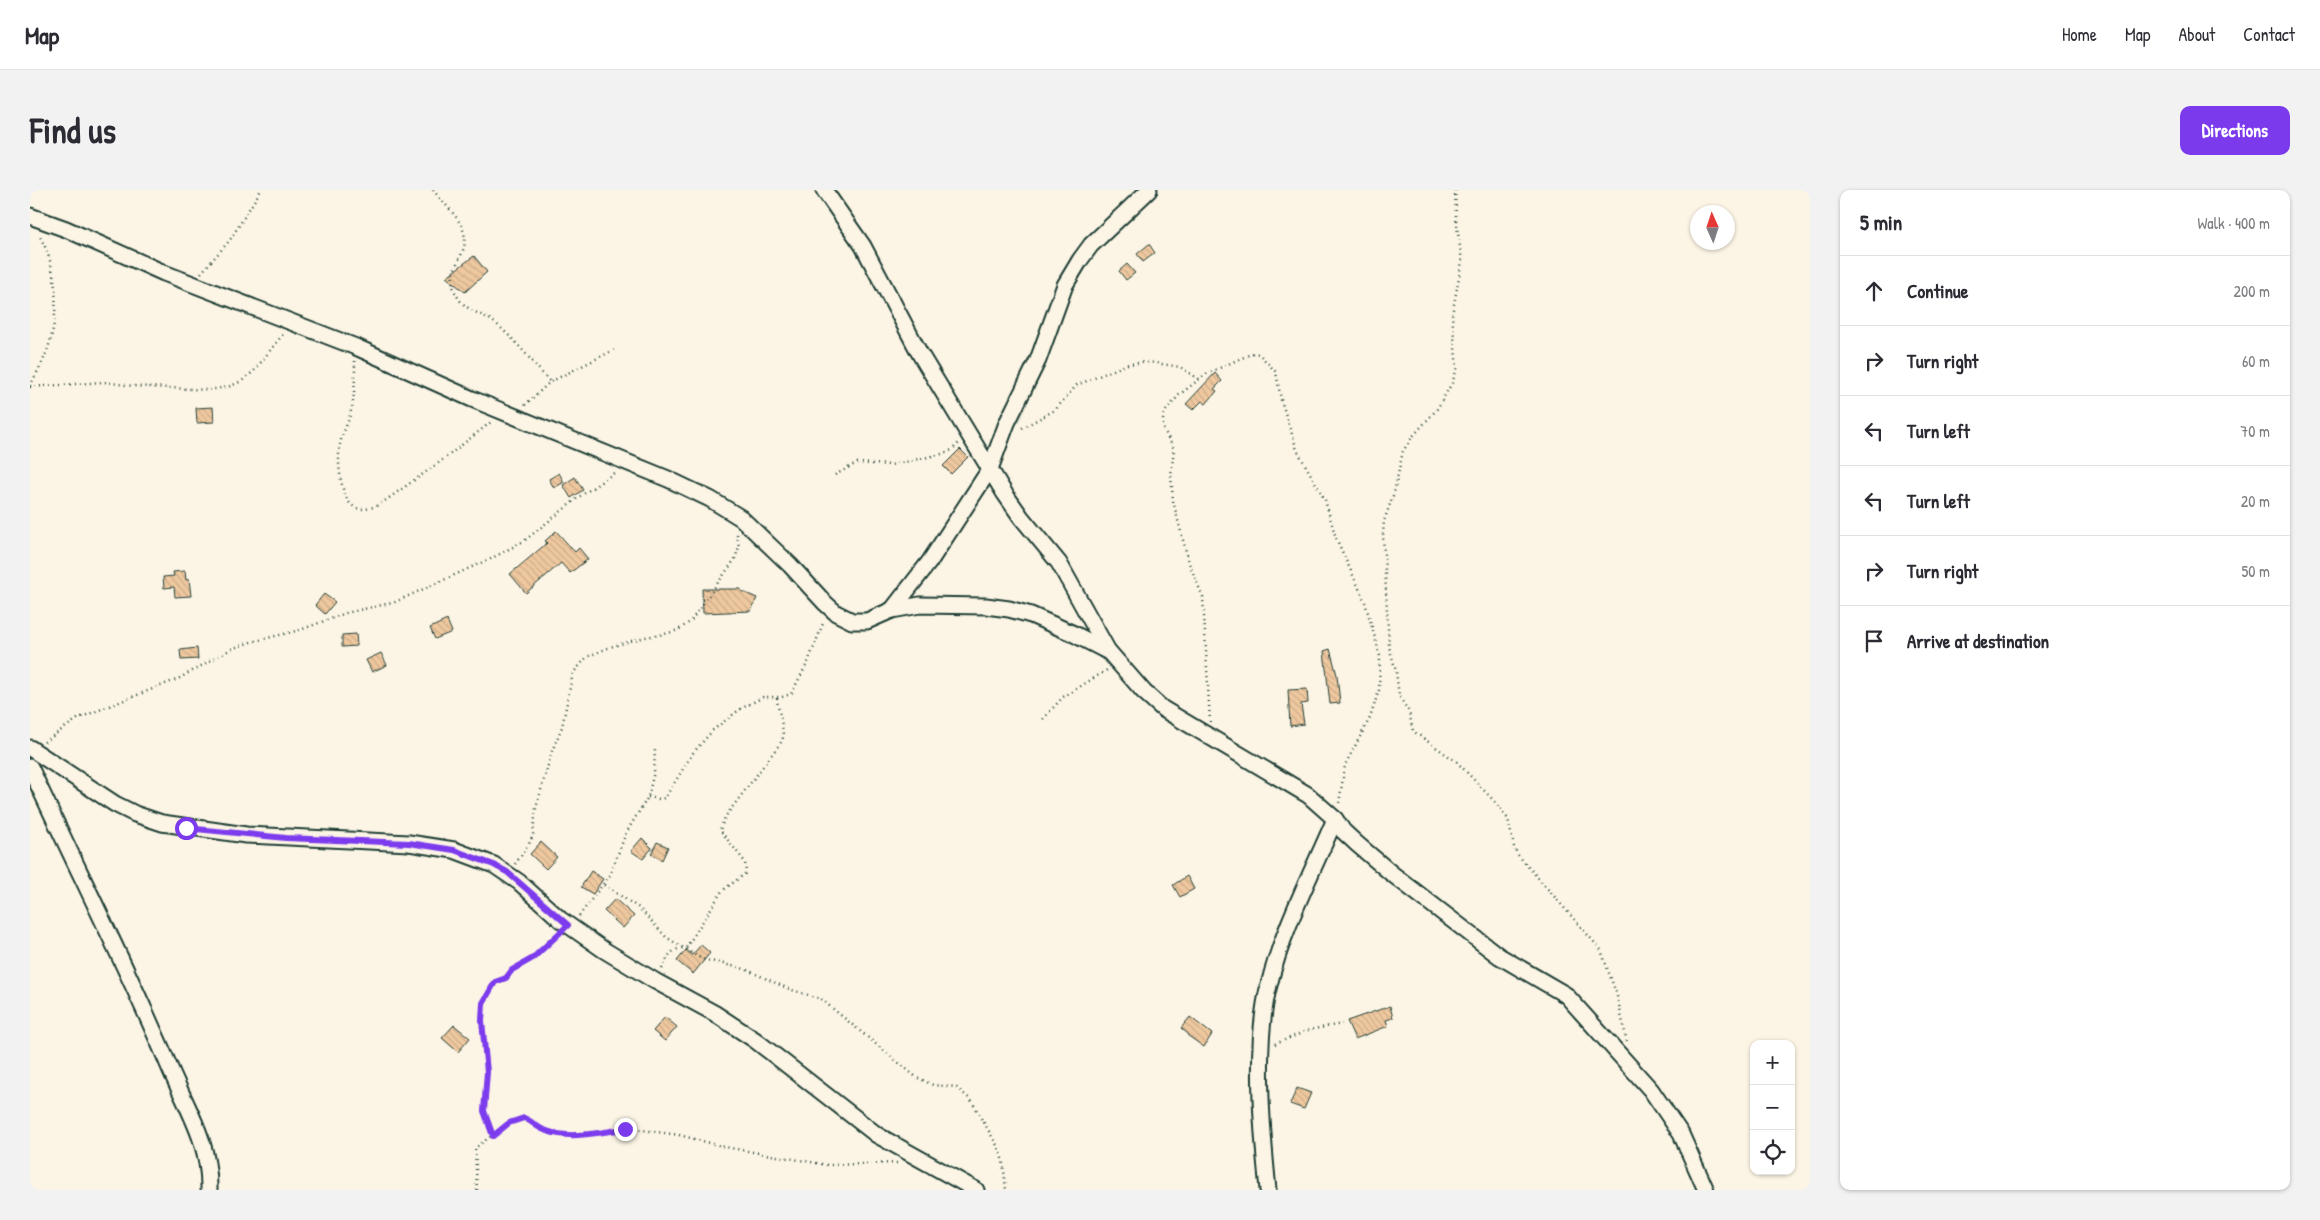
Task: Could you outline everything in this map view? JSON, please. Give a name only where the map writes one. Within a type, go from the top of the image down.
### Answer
[{"type":"street","points":[[824,190],[863,246],[920,354],[990,469],[1021,517],[1059,563],[1112,656],[1153,702],[1308,796],[1335,819],[1343,831],[1391,873],[1499,956],[1566,995],[1652,1090],[1681,1134],[1706,1190]]},
{"type":"street","points":[[892,610],[930,561],[990,469],[1001,440],[1041,352],[1065,285],[1080,260],[1091,245],[1149,190]]},
{"type":"street","points":[[32,222],[66,229],[142,265],[356,347],[509,415],[628,463],[710,499],[741,518],[790,565],[810,589],[832,610],[852,621],[859,622],[876,619],[892,610],[920,605],[986,606],[1009,609],[1057,626],[1112,656]]},
{"type":"street","points":[[32,750],[115,804],[134,814],[162,823],[246,835],[409,843],[472,856],[507,872],[568,925],[655,981],[740,1029],[857,1121],[894,1146],[976,1190]]},
{"type":"street","points":[[31,772],[147,1013],[198,1131],[208,1157],[209,1190]]},
{"type":"street","points":[[1268,1190],[1264,1153],[1263,1018],[1269,985],[1297,906],[1335,819]]},
{"type":"path","points":[[188,283],[202,272],[230,240],[261,190]]},
{"type":"path","points":[[433,190],[464,232],[465,247],[452,274],[456,294],[469,310],[494,323],[550,382]]},
{"type":"path","points":[[1455,190],[1456,219],[1462,261],[1452,315],[1456,376],[1437,409],[1414,436],[1404,452],[1394,493],[1384,521],[1383,544],[1389,647],[1396,672],[1399,696],[1409,712],[1413,731],[1457,762],[1496,803],[1508,819],[1514,847],[1518,855],[1601,950],[1617,996],[1629,1047]]},
{"type":"path","points":[[32,222],[50,258],[55,299],[54,324],[48,348],[30,387],[104,382],[133,386],[208,390],[228,387],[242,381],[254,372],[291,322]]},
{"type":"path","points":[[356,347],[351,412],[340,444],[338,461],[346,499],[352,506],[367,509],[378,505],[509,415],[550,382],[614,350]]},
{"type":"path","points":[[1210,738],[1203,597],[1189,563],[1174,501],[1171,475],[1175,453],[1163,428],[1163,420],[1164,413],[1179,395],[1206,374],[1249,353],[1259,354],[1273,368],[1288,425],[1297,450],[1325,500],[1336,538],[1365,602],[1380,656],[1379,690],[1370,718],[1345,765],[1342,791],[1335,819]]},
{"type":"path","points":[[1001,440],[1055,410],[1077,385],[1128,364],[1149,362],[1180,367],[1199,379]]},
{"type":"path","points":[[835,475],[857,464],[892,465],[948,453],[968,432]]},
{"type":"path","points":[[32,750],[79,718],[178,679],[230,649],[300,630],[346,613],[395,602],[494,558],[524,541],[579,496],[628,463]]},
{"type":"path","points":[[507,872],[522,855],[533,835],[536,808],[552,751],[562,727],[573,673],[586,657],[610,647],[678,630],[690,622],[738,554],[739,539],[736,530]]},
{"type":"path","points":[[648,797],[665,798],[703,739],[720,724],[739,710],[763,697],[787,696],[796,687],[823,624],[832,610]]},
{"type":"path","points":[[1043,719],[1063,697],[1106,671],[1112,656]]},
{"type":"path","points":[[686,948],[722,891],[746,873],[746,862],[720,830],[724,816],[753,782],[784,736],[778,714],[777,697]]},
{"type":"path","points":[[493,1136],[484,1111],[487,1072],[482,1036],[483,1003],[495,982],[506,978],[512,970],[533,958],[581,915],[604,885],[610,875],[626,833],[648,797],[654,772],[655,749]]},
{"type":"path","points":[[604,885],[639,908],[666,937],[702,959],[745,969],[789,988],[821,999],[916,1077],[933,1085],[950,1085],[962,1091],[971,1100],[998,1147],[1003,1161],[1006,1190]]},
{"type":"path","points":[[655,981],[670,952],[676,948],[686,948]]},
{"type":"path","points":[[1262,1058],[1273,1045],[1284,1039],[1310,1030],[1342,1024]]},
{"type":"path","points":[[477,1190],[475,1148],[509,1123],[524,1118],[545,1131],[559,1135],[635,1130],[680,1135],[733,1149],[828,1165],[866,1165],[925,1161]]},
{"type":"building","points":[[1149,244],[1155,253],[1143,262],[1137,254]]},
{"type":"building","points":[[474,256],[487,272],[465,292],[446,277]]},
{"type":"building","points":[[1127,264],[1135,273],[1126,280],[1119,271]]},
{"type":"building","points":[[1215,373],[1222,381],[1214,389],[1217,391],[1206,404],[1202,401],[1193,410],[1186,404]]},
{"type":"building","points":[[213,407],[214,422],[197,423],[196,408]]},
{"type":"building","points":[[960,449],[968,457],[951,474],[943,466]]},
{"type":"building","points":[[559,473],[564,482],[554,488],[549,479]]},
{"type":"building","points":[[575,477],[583,490],[571,498],[563,485]]},
{"type":"building","points":[[556,531],[575,552],[579,548],[588,559],[570,573],[561,563],[526,593],[510,574],[547,543],[545,541]]},
{"type":"building","points":[[185,571],[186,580],[189,579],[191,596],[175,597],[174,587],[164,588],[163,577],[174,576],[173,572]]},
{"type":"building","points":[[702,589],[741,589],[741,591],[757,598],[751,611],[703,613]]},
{"type":"building","points":[[324,594],[335,602],[325,614],[315,605]]},
{"type":"building","points":[[447,620],[452,632],[435,639],[430,628]]},
{"type":"building","points":[[356,634],[357,646],[342,647],[342,635]]},
{"type":"building","points":[[197,648],[198,659],[181,660],[180,650]]},
{"type":"building","points":[[1330,649],[1337,675],[1340,703],[1330,704],[1324,651]]},
{"type":"building","points":[[381,653],[387,665],[372,672],[366,660]]},
{"type":"building","points":[[1307,689],[1308,703],[1301,704],[1304,724],[1290,726],[1288,690]]},
{"type":"building","points":[[642,838],[652,848],[643,859],[631,851]]},
{"type":"building","points":[[541,842],[557,857],[546,869],[530,854]]},
{"type":"building","points":[[657,842],[668,847],[662,860],[651,854]]},
{"type":"building","points":[[591,871],[603,879],[593,894],[581,887]]},
{"type":"building","points":[[1187,876],[1194,889],[1180,897],[1173,885]]},
{"type":"building","points":[[615,899],[634,916],[623,928],[604,911]]},
{"type":"building","points":[[701,945],[710,953],[693,974],[677,961],[686,950],[692,955]]},
{"type":"building","points":[[1390,1006],[1393,1018],[1386,1020],[1388,1026],[1355,1039],[1347,1021]]},
{"type":"building","points":[[665,1017],[677,1027],[665,1041],[653,1031]]},
{"type":"building","points":[[1190,1017],[1212,1034],[1204,1047],[1187,1035],[1181,1028]]},
{"type":"building","points":[[454,1025],[470,1038],[458,1052],[442,1038]]},
{"type":"building","points":[[1297,1088],[1311,1093],[1304,1109],[1290,1104]]},
{"type":"route","points":[[186,828],[286,838],[409,843],[454,850],[507,872],[568,925],[533,958],[512,970],[510,976],[495,982],[489,989],[483,1003],[482,1036],[486,1052],[487,1072],[484,1111],[493,1136],[509,1123],[516,1119],[524,1118],[545,1131],[559,1135],[606,1133],[625,1129]]}]
